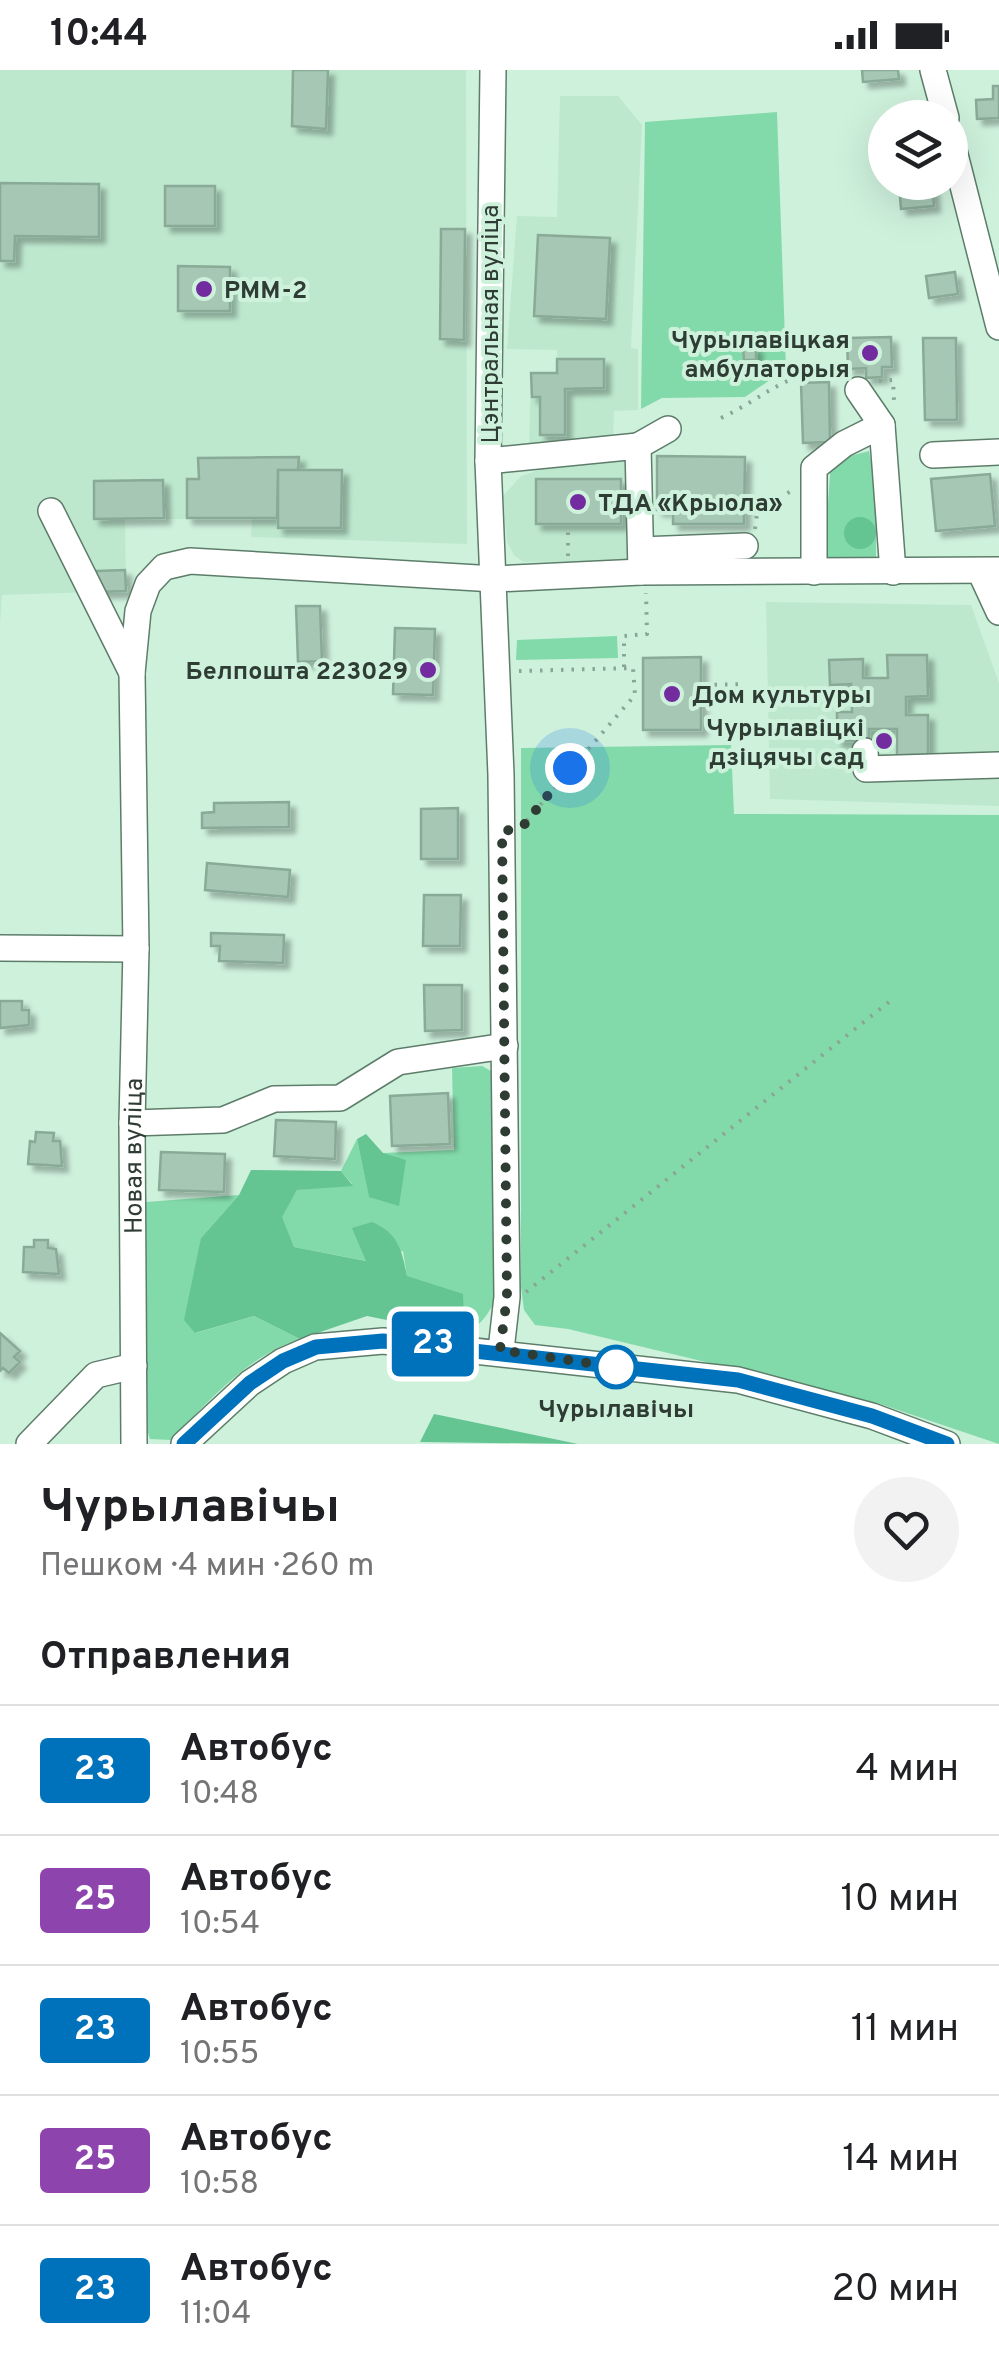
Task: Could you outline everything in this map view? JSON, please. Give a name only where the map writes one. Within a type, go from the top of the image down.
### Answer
[{"type":"street","name":"Цэнтральная вуліца","points":[[493,70],[488,460],[499,672],[507,1297],[500,1350]]},
{"type":"street","points":[[934,70],[942,100]]},
{"type":"street","points":[[968,185],[988,241],[999,327]]},
{"type":"street","points":[[866,386],[888,421],[894,572]]},
{"type":"street","points":[[814,572],[814,468],[844,444],[888,421]]},
{"type":"street","points":[[488,460],[638,446],[668,428]]},
{"type":"street","points":[[638,446],[643,570]]},
{"type":"street","points":[[933,455],[999,452]]},
{"type":"street","points":[[50,510],[132,673]]},
{"type":"street","points":[[643,570],[745,546]]},
{"type":"street","name":"Новая вуліца","points":[[134,1444],[132,1123],[136,949],[132,673],[138,611],[148,584],[164,568],[190,561],[494,579]]},
{"type":"street","points":[[494,579],[643,570],[990,570],[999,612]]},
{"type":"street","points":[[865,751],[866,769],[999,765]]},
{"type":"street","points":[[0,948],[136,949]]},
{"type":"street","points":[[132,1123],[223,1120],[274,1099],[340,1098],[398,1062],[504,1046]]},
{"type":"street","points":[[184,1444],[250,1383],[283,1361],[316,1347],[383,1341],[500,1350],[738,1380],[872,1416],[947,1444]]},
{"type":"street","points":[[28,1444],[96,1375],[134,1366]]},
{"type":"path","points":[[721,418],[747,406],[786,378],[829,370]]},
{"type":"path","points":[[866,386],[893,380],[888,421]]},
{"type":"path","points":[[745,546],[755,532],[757,513],[814,476]]},
{"type":"path","points":[[624,668],[624,636],[647,634],[643,570]]},
{"type":"path","points":[[499,672],[633,668],[635,695],[523,826],[502,832]]},
{"type":"path","points":[[704,685],[743,684]]},
{"type":"path","points":[[507,1297],[532,1290],[890,1001]]},
{"type":"shaded area","points":[[0,70],[466,70],[467,544],[251,537],[252,519],[125,519],[126,591],[2,595],[0,624]]},
{"type":"shaded area","points":[[560,96],[618,96],[642,125],[631,348],[638,349],[638,410],[614,411],[613,438],[529,450],[531,373],[557,373],[557,350],[507,349],[517,216],[557,217]]},
{"type":"shaded area","points":[[629,454],[631,561],[523,562],[514,555],[507,542],[503,496],[521,476],[548,467]]},
{"type":"shaded area","name":"Чурылавіцкі дзіцячы сад","points":[[766,602],[971,605],[999,683],[999,806],[770,799]]},
{"type":"green space","points":[[777,112],[786,369],[745,397],[662,398],[641,409],[645,122]]},
{"type":"green space","points":[[869,451],[876,491],[876,559],[824,559],[831,461]]},
{"type":"green space","points":[[860,517],[871,522],[876,533],[871,544],[860,549],[849,544],[844,533],[849,522]]},
{"type":"green space","points":[[617,636],[618,658],[516,660],[517,640]]},
{"type":"green space","points":[[731,745],[734,814],[999,815],[999,1444],[880,1404],[568,1329],[535,1325],[524,1310],[521,748]]},
{"type":"green space","points":[[482,1066],[491,1071],[494,1303],[474,1328],[442,1331],[464,1322],[407,1276],[403,1251],[367,1261],[294,1247],[281,1217],[297,1190],[352,1184],[341,1171],[357,1139],[369,1196],[383,1153],[454,1150],[452,1068]]},
{"type":"green space","points":[[366,1134],[383,1153],[406,1160],[399,1206],[369,1197],[357,1139]]},
{"type":"green space","points":[[251,1170],[341,1171],[353,1186],[297,1190],[282,1217],[294,1247],[366,1261],[352,1228],[372,1222],[388,1231],[397,1243],[407,1276],[463,1294],[464,1322],[442,1331],[367,1316],[300,1339],[254,1316],[195,1333],[184,1320],[201,1238],[239,1195]]},
{"type":"green space","points":[[239,1195],[201,1238],[196,1333],[254,1316],[300,1339],[246,1368],[171,1440],[150,1439],[146,1427],[146,1202]]},
{"type":"green space","points":[[434,1414],[578,1444],[420,1442]]},
{"type":"building","points":[[293,70],[328,70],[326,129],[292,126]]},
{"type":"building","points":[[862,70],[898,70],[899,79],[863,82]]},
{"type":"building","points":[[993,86],[999,86],[999,118],[977,119],[976,100],[993,99]]},
{"type":"building","points":[[0,183],[99,184],[99,237],[15,236],[14,261],[0,261]]},
{"type":"building","points":[[165,186],[215,186],[215,226],[165,226]]},
{"type":"building","points":[[900,200],[934,200],[934,206],[901,209]]},
{"type":"building","points":[[441,229],[465,229],[464,340],[440,339]]},
{"type":"building","points":[[538,235],[610,238],[606,319],[534,316]]},
{"type":"building","name":"РММ-2","points":[[178,266],[230,267],[230,311],[178,311]]},
{"type":"building","points":[[955,272],[958,294],[929,298],[926,276]]},
{"type":"building","name":"Чурылавіцкая амбулаторыя","points":[[891,337],[892,367],[882,367],[882,377],[866,378],[866,368],[848,369],[847,338]]},
{"type":"building","points":[[923,338],[956,338],[957,420],[925,420]]},
{"type":"building","points":[[743,347],[756,347],[756,360],[744,360]]},
{"type":"building","points":[[557,359],[604,359],[604,388],[565,389],[565,435],[540,435],[540,397],[532,397],[531,373],[557,373]]},
{"type":"building","points":[[829,382],[830,442],[803,443],[801,383]]},
{"type":"building","points":[[657,456],[745,457],[744,524],[673,524],[673,510],[657,510]]},
{"type":"building","points":[[299,457],[298,470],[278,470],[277,518],[187,518],[187,479],[199,479],[198,458]]},
{"type":"building","points":[[278,470],[342,470],[341,528],[278,528]]},
{"type":"building","points":[[990,474],[995,526],[936,531],[931,479]]},
{"type":"building","name":"ТДА «Крыола»","points":[[536,479],[621,479],[621,524],[536,524]]},
{"type":"building","points":[[163,480],[164,518],[94,519],[94,481]]},
{"type":"building","points":[[125,570],[126,591],[97,592],[96,571]]},
{"type":"building","points":[[296,606],[320,606],[322,661],[298,662]]},
{"type":"building","points":[[395,628],[435,629],[433,695],[393,694]]},
{"type":"building","points":[[887,655],[927,655],[928,696],[906,697],[906,715],[928,715],[928,756],[897,757],[897,729],[869,729],[869,741],[837,741],[837,712],[852,712],[851,684],[830,685],[829,660],[863,659],[863,678],[888,678]]},
{"type":"building","name":"Дом культуры","points":[[701,657],[701,730],[643,730],[643,658]]},
{"type":"building","points":[[289,802],[289,827],[202,828],[202,813],[214,812],[214,803]]},
{"type":"building","points":[[458,808],[458,859],[421,859],[421,809]]},
{"type":"building","points":[[207,863],[290,870],[288,897],[205,890]]},
{"type":"building","points":[[424,895],[461,895],[460,946],[423,946]]},
{"type":"building","points":[[211,933],[284,935],[283,963],[219,961],[220,946],[211,946]]},
{"type":"building","points":[[424,985],[462,985],[462,1030],[425,1031]]},
{"type":"building","points":[[0,1001],[22,1001],[22,1010],[29,1010],[29,1025],[0,1028]]},
{"type":"building","points":[[448,1093],[450,1144],[392,1146],[390,1096]]},
{"type":"building","points":[[276,1120],[336,1122],[335,1159],[274,1156]]},
{"type":"building","points":[[36,1132],[54,1133],[53,1141],[60,1141],[62,1166],[28,1164],[30,1141],[35,1142]]},
{"type":"building","points":[[161,1152],[225,1154],[224,1192],[159,1190]]},
{"type":"building","points":[[34,1240],[48,1240],[48,1248],[56,1249],[59,1274],[23,1272],[24,1247],[34,1247]]},
{"type":"building","points":[[0,1333],[20,1351],[14,1357],[20,1362],[9,1373],[3,1368],[0,1371]]},
{"type":"bus line","name":"23","points":[[184,1444],[250,1383],[283,1361],[316,1347],[383,1341],[500,1350],[738,1380],[872,1416],[947,1444]]},
{"type":"place","name":"РММ-2","points":[[204,289]]},
{"type":"place","name":"Чурылавіцкая амбулаторыя","points":[[870,353]]},
{"type":"place","name":"ТДА «Крыола»","points":[[578,502]]},
{"type":"place","name":"Белпошта 223029","points":[[428,670]]},
{"type":"place","name":"Дом культуры","points":[[672,694]]},
{"type":"place","name":"Чурылавіцкі дзіцячы сад","points":[[884,741]]},
{"type":"place","name":"Чурылавічы","points":[[616,1367]]},
{"type":"route","points":[[570,768],[523,826],[502,832],[507,1297],[500,1350],[622,1368],[616,1367]]}]
